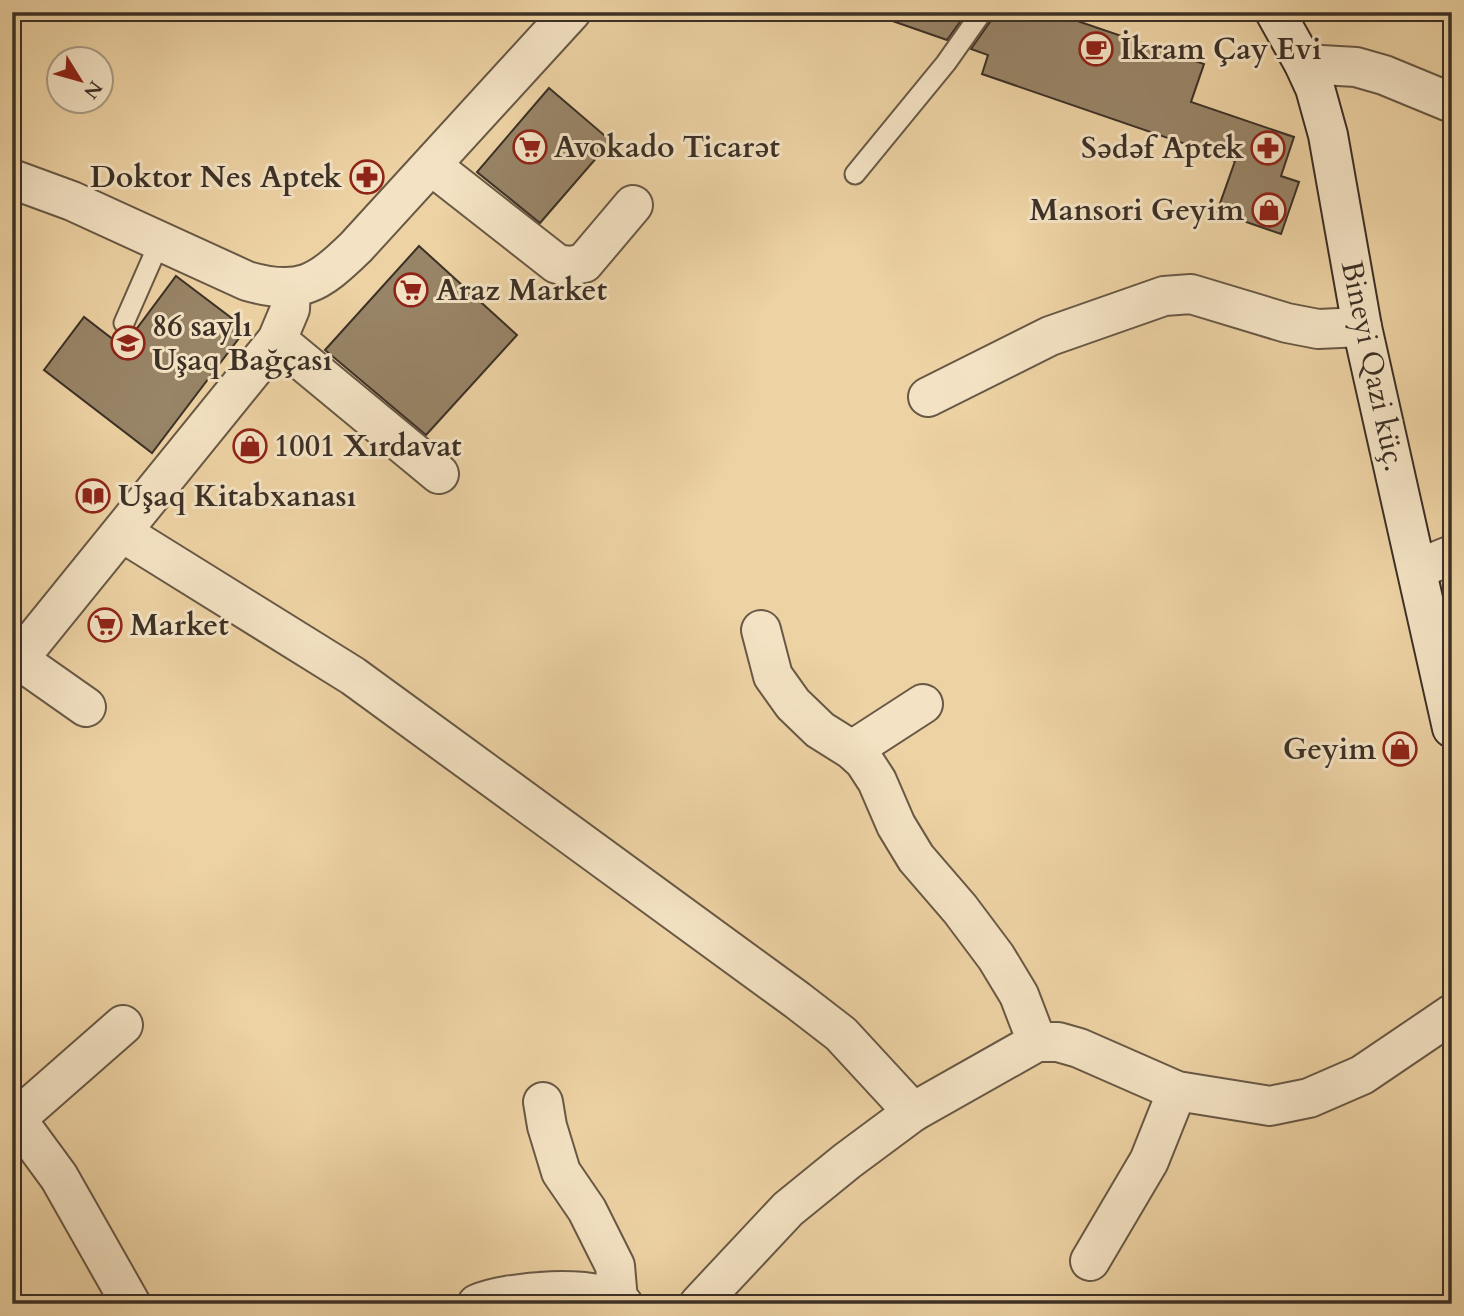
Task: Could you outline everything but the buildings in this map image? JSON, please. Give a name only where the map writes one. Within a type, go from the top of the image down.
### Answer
[{"type":"street","points":[[12,179],[72,201],[247,281],[271,288],[291,289],[317,280],[335,268],[432,166],[571,12]]},
{"type":"street","name":"Bineyi Qazi küç.","points":[[1275,12],[1315,88],[1328,135],[1362,327],[1434,562],[1451,718]]},
{"type":"street","points":[[1304,64],[1356,67],[1384,75],[1452,103]]},
{"type":"street","points":[[432,166],[557,264],[570,266],[584,263],[633,205]]},
{"type":"street","points":[[86,707],[14,661],[123,533],[277,340],[290,309],[291,289]]},
{"type":"street","points":[[928,397],[1050,336],[1164,296],[1191,294],[1287,323],[1318,329],[1362,327]]},
{"type":"street","points":[[277,340],[439,474]]},
{"type":"street","points":[[123,533],[353,677],[797,1000],[841,1034],[913,1112]]},
{"type":"street","points":[[761,630],[772,676],[793,704],[820,730],[864,761],[916,858],[960,909],[996,957],[1019,995],[1037,1042]]},
{"type":"street","points":[[852,750],[923,704]]},
{"type":"street","points":[[699,1304],[788,1209],[913,1112],[1037,1042],[1058,1042],[1079,1048],[1177,1091],[1270,1107],[1309,1098],[1362,1075],[1452,1014]]},
{"type":"street","points":[[123,1025],[15,1115],[59,1177],[131,1304]]},
{"type":"street","points":[[1090,1261],[1149,1161],[1177,1091]]},
{"type":"street","points":[[477,1304],[494,1297],[550,1291],[595,1294],[621,1302],[615,1266],[587,1210],[561,1172],[547,1126],[543,1102]]},
{"type":"lane","points":[[855,174],[946,63],[982,12]]},
{"type":"lane","points":[[124,323],[160,241]]},
{"type":"place","name":"İkram Çay Evi","points":[[1096,49]]},
{"type":"place","name":"Avokado Ticarət","points":[[530,147]]},
{"type":"place","name":"Sədəf Aptek","points":[[1268,148]]},
{"type":"place","name":"Doktor Nes Aptek","points":[[367,177]]},
{"type":"place","name":"Mansori Geyim","points":[[1269,210]]},
{"type":"place","name":"Araz Market","points":[[411,290]]},
{"type":"place","name":"86 saylı Uşaq Bağçası","points":[[128,343]]},
{"type":"place","name":"1001 Xırdavat","points":[[250,446]]},
{"type":"place","name":"Uşaq Kitabxanası","points":[[93,496]]},
{"type":"place","name":"Market","points":[[105,625]]},
{"type":"place","name":"Geyim","points":[[1400,749]]}]
